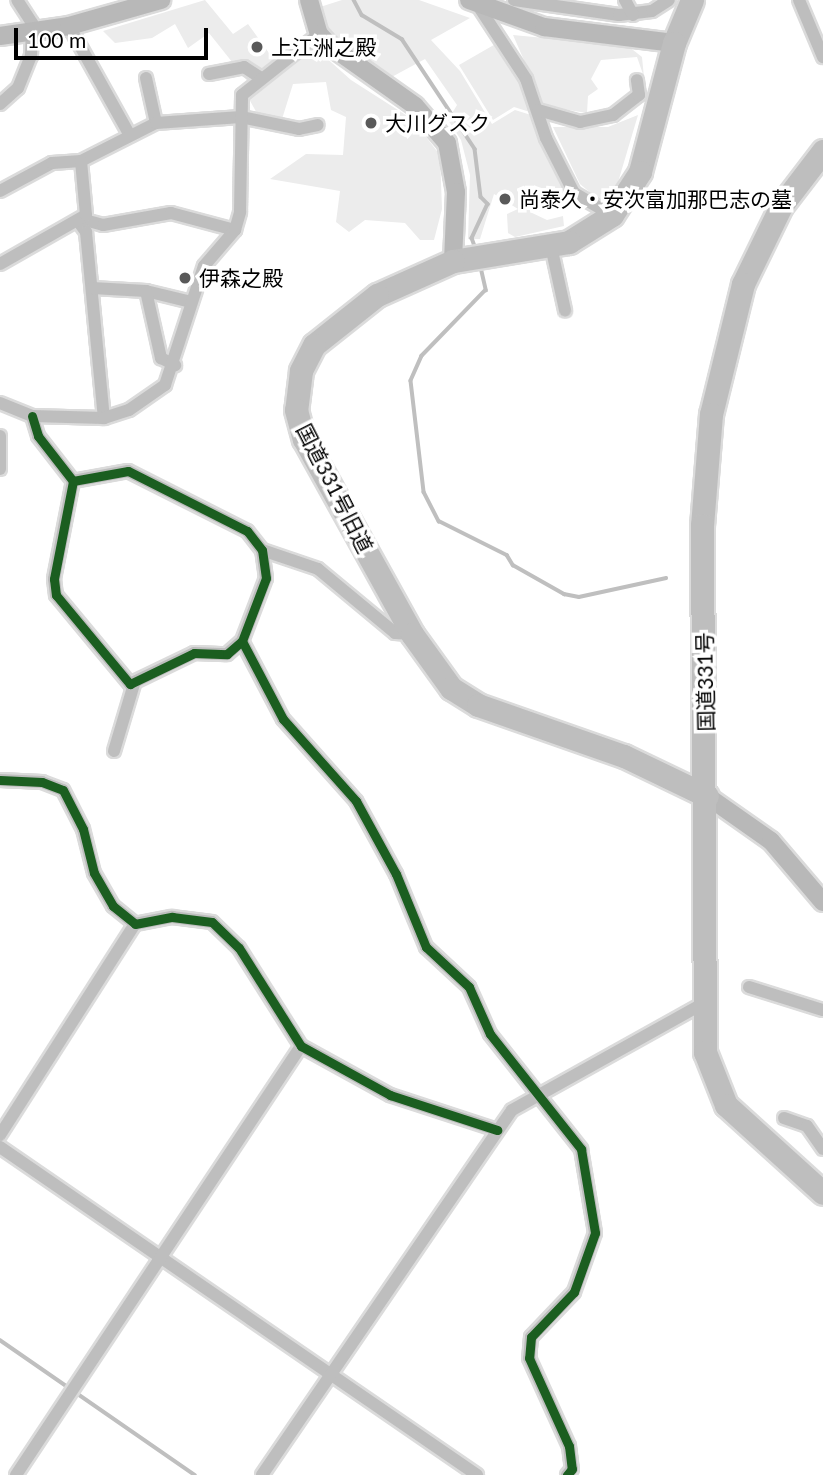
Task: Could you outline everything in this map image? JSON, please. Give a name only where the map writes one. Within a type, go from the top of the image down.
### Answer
[{"type":"highway","name":"国道331号旧道","points":[[685,0],[640,172],[612,215],[591,233],[551,246],[470,258],[414,274],[335,324],[314,345],[298,382],[296,410],[304,439],[412,634],[438,674],[478,705],[624,756],[707,796]]},
{"type":"highway","name":"国道331号","points":[[823,151],[759,246],[736,308],[711,414],[702,525],[707,796],[705,1052],[726,1105],[823,1194]]},
{"type":"street","points":[[0,104],[27,72],[31,33],[29,12],[17,0]]},
{"type":"street","points":[[0,36],[69,26],[161,0]]},
{"type":"street","points":[[309,0],[318,34],[441,132],[455,171],[470,258]]},
{"type":"street","points":[[514,0],[578,13],[633,15],[685,0]]},
{"type":"street","points":[[625,0],[633,15]]},
{"type":"street","points":[[799,0],[823,57]]},
{"type":"street","points":[[473,2],[544,27],[674,43]]},
{"type":"street","points":[[473,2],[506,43],[574,193],[612,215]]},
{"type":"street","points":[[69,26],[129,134]]},
{"type":"street","points":[[0,403],[32,416],[104,418],[147,400],[165,385],[175,365],[191,302],[204,266],[235,230],[244,143],[242,95],[318,34]]},
{"type":"street","points":[[209,74],[244,67],[261,78]]},
{"type":"street","points":[[146,78],[156,122]]},
{"type":"street","points":[[538,110],[580,122],[613,115],[635,100],[637,80]]},
{"type":"street","points":[[0,191],[52,163],[81,161],[156,122],[241,117],[299,129],[318,125]]},
{"type":"street","points":[[0,264],[86,215],[81,161]]},
{"type":"street","points":[[80,220],[103,225],[171,214],[235,230]]},
{"type":"street","points":[[80,220],[86,232],[92,288],[93,343],[104,418]]},
{"type":"street","points":[[551,246],[565,310]]},
{"type":"street","points":[[92,288],[146,291],[191,302]]},
{"type":"street","points":[[146,291],[151,332],[161,358],[175,365]]},
{"type":"street","points":[[32,416],[38,436],[72,481],[54,579],[56,595],[134,684]]},
{"type":"street","points":[[0,436],[0,469]]},
{"type":"street","points":[[72,481],[128,471],[235,520],[262,550],[318,569],[394,633],[412,634]]},
{"type":"street","points":[[114,751],[134,684],[194,653],[227,653],[242,641],[266,578],[262,550]]},
{"type":"street","points":[[242,641],[283,719],[356,801],[396,874],[426,947],[469,987],[490,1034],[541,1093],[581,1149],[594,1233],[574,1292],[531,1337],[529,1358],[569,1446],[572,1469],[566,1475]]},
{"type":"street","points":[[0,780],[42,782],[63,790],[82,829],[94,873],[113,906],[135,924]]},
{"type":"street","points":[[707,796],[771,841],[823,902]]},
{"type":"street","points":[[0,1136],[135,924],[172,918],[212,922],[239,948],[301,1046],[390,1095],[497,1130]]},
{"type":"street","points":[[749,987],[823,1010]]},
{"type":"street","points":[[262,1475],[512,1110],[704,1003]]},
{"type":"street","points":[[16,1475],[164,1260],[301,1046]]},
{"type":"street","points":[[784,1118],[807,1126],[823,1149]]},
{"type":"street","points":[[0,1147],[477,1475]]},
{"type":"shaded area","points":[[205,0],[233,34],[248,24],[274,60],[248,82],[209,33],[188,48],[175,24],[152,38],[115,43],[103,31]]},
{"type":"shaded area","points":[[342,0],[419,0],[470,18],[431,40],[460,71],[492,124],[515,110],[531,115],[567,189],[553,210],[530,212],[547,220],[563,216],[564,226],[515,237],[508,233],[507,214],[518,209],[494,194],[480,239],[468,239],[470,175],[461,140],[448,120],[457,105],[425,59],[388,79],[343,48],[324,24],[320,7]]},
{"type":"shaded area","points":[[513,35],[628,46],[642,57],[644,77],[637,57],[601,60],[591,79],[598,89],[588,96],[587,113],[544,106]]},
{"type":"shaded area","points":[[499,42],[529,96],[533,113],[514,107],[493,120],[459,65]]},
{"type":"shaded area","points":[[313,46],[351,80],[412,119],[440,155],[442,209],[434,240],[420,240],[405,223],[365,220],[349,232],[336,222],[340,191],[270,179],[306,154],[343,155],[346,117],[331,110],[326,82],[293,84],[282,119],[258,115],[249,99]]},
{"type":"shaded area","points":[[638,115],[616,189],[605,200],[593,195],[580,184],[553,127],[608,127]]},
{"type":"waterway","points":[[354,0],[362,15],[402,39],[475,149],[481,197],[488,204],[472,238],[476,249]]},
{"type":"waterway","points":[[480,263],[486,290],[422,356],[411,381],[424,492],[439,521],[507,555],[513,565],[564,594],[579,597],[666,578]]},
{"type":"waterway","points":[[0,1340],[195,1475]]},
{"type":"cycle path","points":[[32,416],[38,436],[73,481],[54,579],[56,595],[130,684],[194,653],[227,654],[242,641],[266,578],[262,550],[247,531],[128,471],[73,481]]},
{"type":"cycle path","points":[[242,641],[283,719],[356,801],[396,874],[426,947],[469,987],[490,1034],[581,1149],[595,1233],[574,1292],[531,1337],[529,1358],[569,1446],[572,1469],[567,1475]]},
{"type":"cycle path","points":[[0,780],[42,782],[63,790],[83,829],[94,873],[113,906],[135,924],[172,917],[212,922],[239,948],[301,1046],[390,1095],[497,1130]]},
{"type":"place","name":"上江洲之殿","points":[[257,47]]},
{"type":"place","name":"大川グスク","points":[[371,123]]},
{"type":"place","name":"尚泰久・安次富加那巴志の墓","points":[[505,199]]},
{"type":"place","name":"伊森之殿","points":[[185,278]]}]
